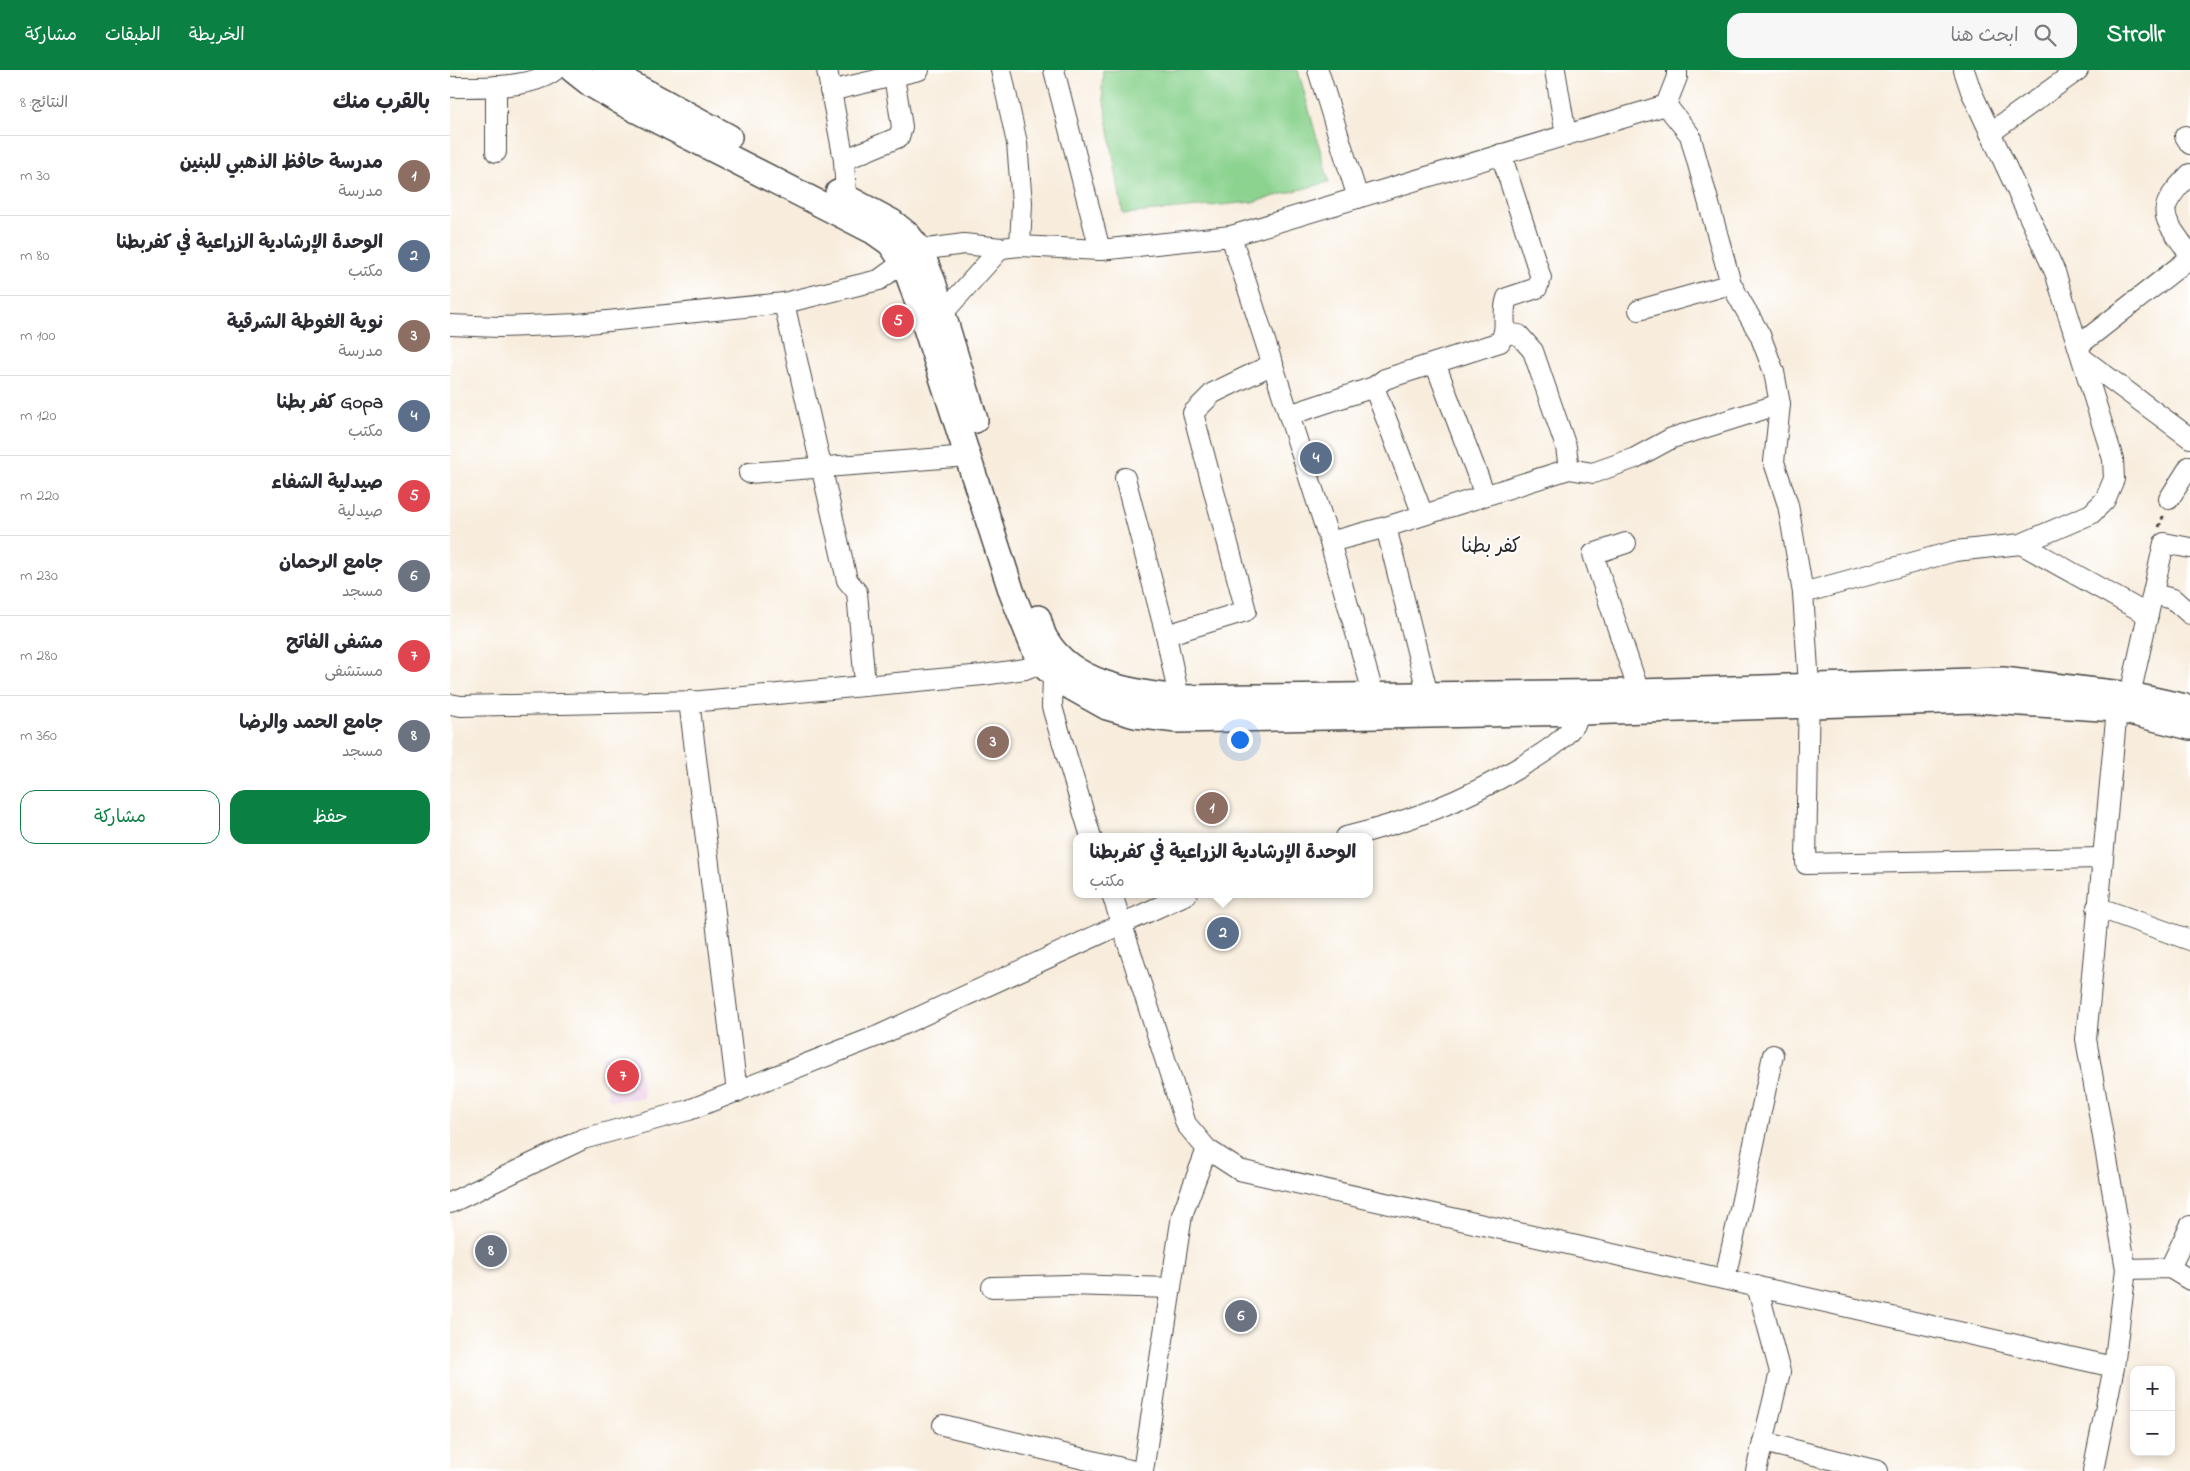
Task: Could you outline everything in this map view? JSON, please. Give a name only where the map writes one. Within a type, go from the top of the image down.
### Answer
[{"type":"main road","points":[[573,70],[624,103],[849,217],[912,257],[942,314],[1045,639],[1059,655],[1077,670],[1108,686],[1127,692],[1179,698],[1639,692],[2123,702],[2190,708]]},
{"type":"main road","points":[[605,70],[892,222],[908,235],[912,257],[968,456],[1012,593],[1046,669],[1085,696],[1107,707],[1135,714],[1177,720],[1582,712],[1808,696]]},
{"type":"main road","points":[[2123,702],[2190,727]]},
{"type":"street","points":[[450,87],[496,86],[538,79],[555,70]]},
{"type":"street","points":[[827,70],[844,160],[846,197]]},
{"type":"street","points":[[830,91],[919,70]]},
{"type":"street","points":[[942,314],[1010,247],[1022,203],[1017,143],[1001,70]]},
{"type":"street","points":[[1054,70],[1100,250]]},
{"type":"street","points":[[1318,70],[1358,198]]},
{"type":"street","points":[[1555,70],[1566,134]]},
{"type":"street","points":[[1666,105],[1678,70]]},
{"type":"street","points":[[1804,593],[1955,551],[2020,544],[2091,514],[2105,500],[2114,480],[2113,459],[2055,272],[1971,91],[1964,70]]},
{"type":"street","points":[[1990,133],[2078,70]]},
{"type":"street","points":[[844,160],[899,138],[902,127],[894,76]]},
{"type":"street","points":[[496,86],[496,152]]},
{"type":"street","points":[[450,325],[499,327],[578,324],[784,303],[879,280],[912,257],[964,244],[1100,250],[1231,236],[1666,105]]},
{"type":"street","points":[[1666,105],[1690,135],[1731,284],[1760,335],[1774,372],[1780,404],[1774,462],[1788,505],[1804,593],[1808,696],[1806,864],[2102,858]]},
{"type":"street","points":[[1289,415],[1374,387],[1385,379],[1500,342],[1506,332],[1503,310],[1507,298],[1538,288],[1541,278],[1501,154]]},
{"type":"street","points":[[2080,352],[2190,256],[2166,219],[2165,206],[2170,194],[2190,174]]},
{"type":"street","points":[[1231,236],[1330,542],[1374,696]]},
{"type":"street","points":[[1639,310],[1731,284]]},
{"type":"street","points":[[784,303],[846,580],[857,592],[865,685]]},
{"type":"street","points":[[1506,332],[1519,335],[1533,352],[1566,447],[1569,469]]},
{"type":"street","points":[[2080,352],[2190,438]]},
{"type":"street","points":[[1435,363],[1485,495]]},
{"type":"street","points":[[1166,635],[1246,610],[1193,413],[1213,393],[1273,364]]},
{"type":"street","points":[[1374,387],[1423,515]]},
{"type":"street","points":[[1330,542],[1386,527],[1569,469],[1593,474],[1636,458],[1672,438],[1780,404]]},
{"type":"street","points":[[749,473],[968,456]]},
{"type":"street","points":[[2169,499],[2190,466]]},
{"type":"street","points":[[1125,478],[1166,635],[1179,698]]},
{"type":"street","points":[[1386,527],[1428,695]]},
{"type":"street","points":[[1626,543],[1593,554],[1639,692]]},
{"type":"street","points":[[2093,1471],[2114,1367],[2126,1269],[2086,1039],[2102,858],[2123,702],[2148,615],[2164,543],[2190,548]]},
{"type":"street","points":[[2020,544],[2148,615]]},
{"type":"street","points":[[2153,594],[2173,599],[2190,614]]},
{"type":"street","points":[[450,704],[461,706],[689,701],[983,675],[1025,669],[1046,669],[1052,707],[1090,833]]},
{"type":"street","points":[[689,701],[737,1092]]},
{"type":"street","points":[[1359,833],[1445,806],[1496,781],[1556,746],[1574,727],[1582,712]]},
{"type":"street","points":[[1113,898],[1186,1124],[1207,1149],[1239,1170],[2114,1367]]},
{"type":"street","points":[[450,1203],[583,1139],[690,1110],[880,1035],[1178,898]]},
{"type":"street","points":[[2097,907],[2190,940]]},
{"type":"street","points":[[1725,1279],[1773,1055]]},
{"type":"street","points":[[1143,1471],[1182,1215],[1207,1149]]},
{"type":"street","points":[[2170,1268],[2190,1226]]},
{"type":"street","points":[[2126,1269],[2170,1268],[2190,1280]]},
{"type":"street","points":[[992,1287],[1068,1285],[1171,1288]]},
{"type":"street","points":[[1756,1471],[1780,1372],[1757,1286]]},
{"type":"street","points":[[943,1425],[1134,1471]]},
{"type":"street","points":[[1763,1442],[1878,1471]]},
{"type":"path","points":[[2164,543],[2156,534],[2169,499]]},
{"type":"shaded area","points":[[636,1053],[644,1098],[609,1101],[602,1055]]},
{"type":"green space","points":[[1103,70],[1298,70],[1329,182],[1253,202],[1123,214],[1102,89]]},
{"type":"place","name":"صيدلية الشفاء","points":[[898,321]]},
{"type":"place","name":"Gopa كفر بطنا","points":[[1316,458]]},
{"type":"place","name":"نوية الغوطة الشرقية","points":[[993,742]]},
{"type":"place","name":"مدرسة حافظ الذهبي للبنين","points":[[1212,808]]},
{"type":"place","name":"الوحدة الإرشادية الزراعية في كفربطنا","points":[[1223,933]]},
{"type":"place","name":"مشفى الفاتح","points":[[623,1076]]},
{"type":"place","name":"جامع الحمد والرضا","points":[[491,1251]]},
{"type":"place","name":"جامع الرحمان","points":[[1241,1316]]},
{"type":"district","name":"كفر بطنا","points":[[1491,545]]}]
